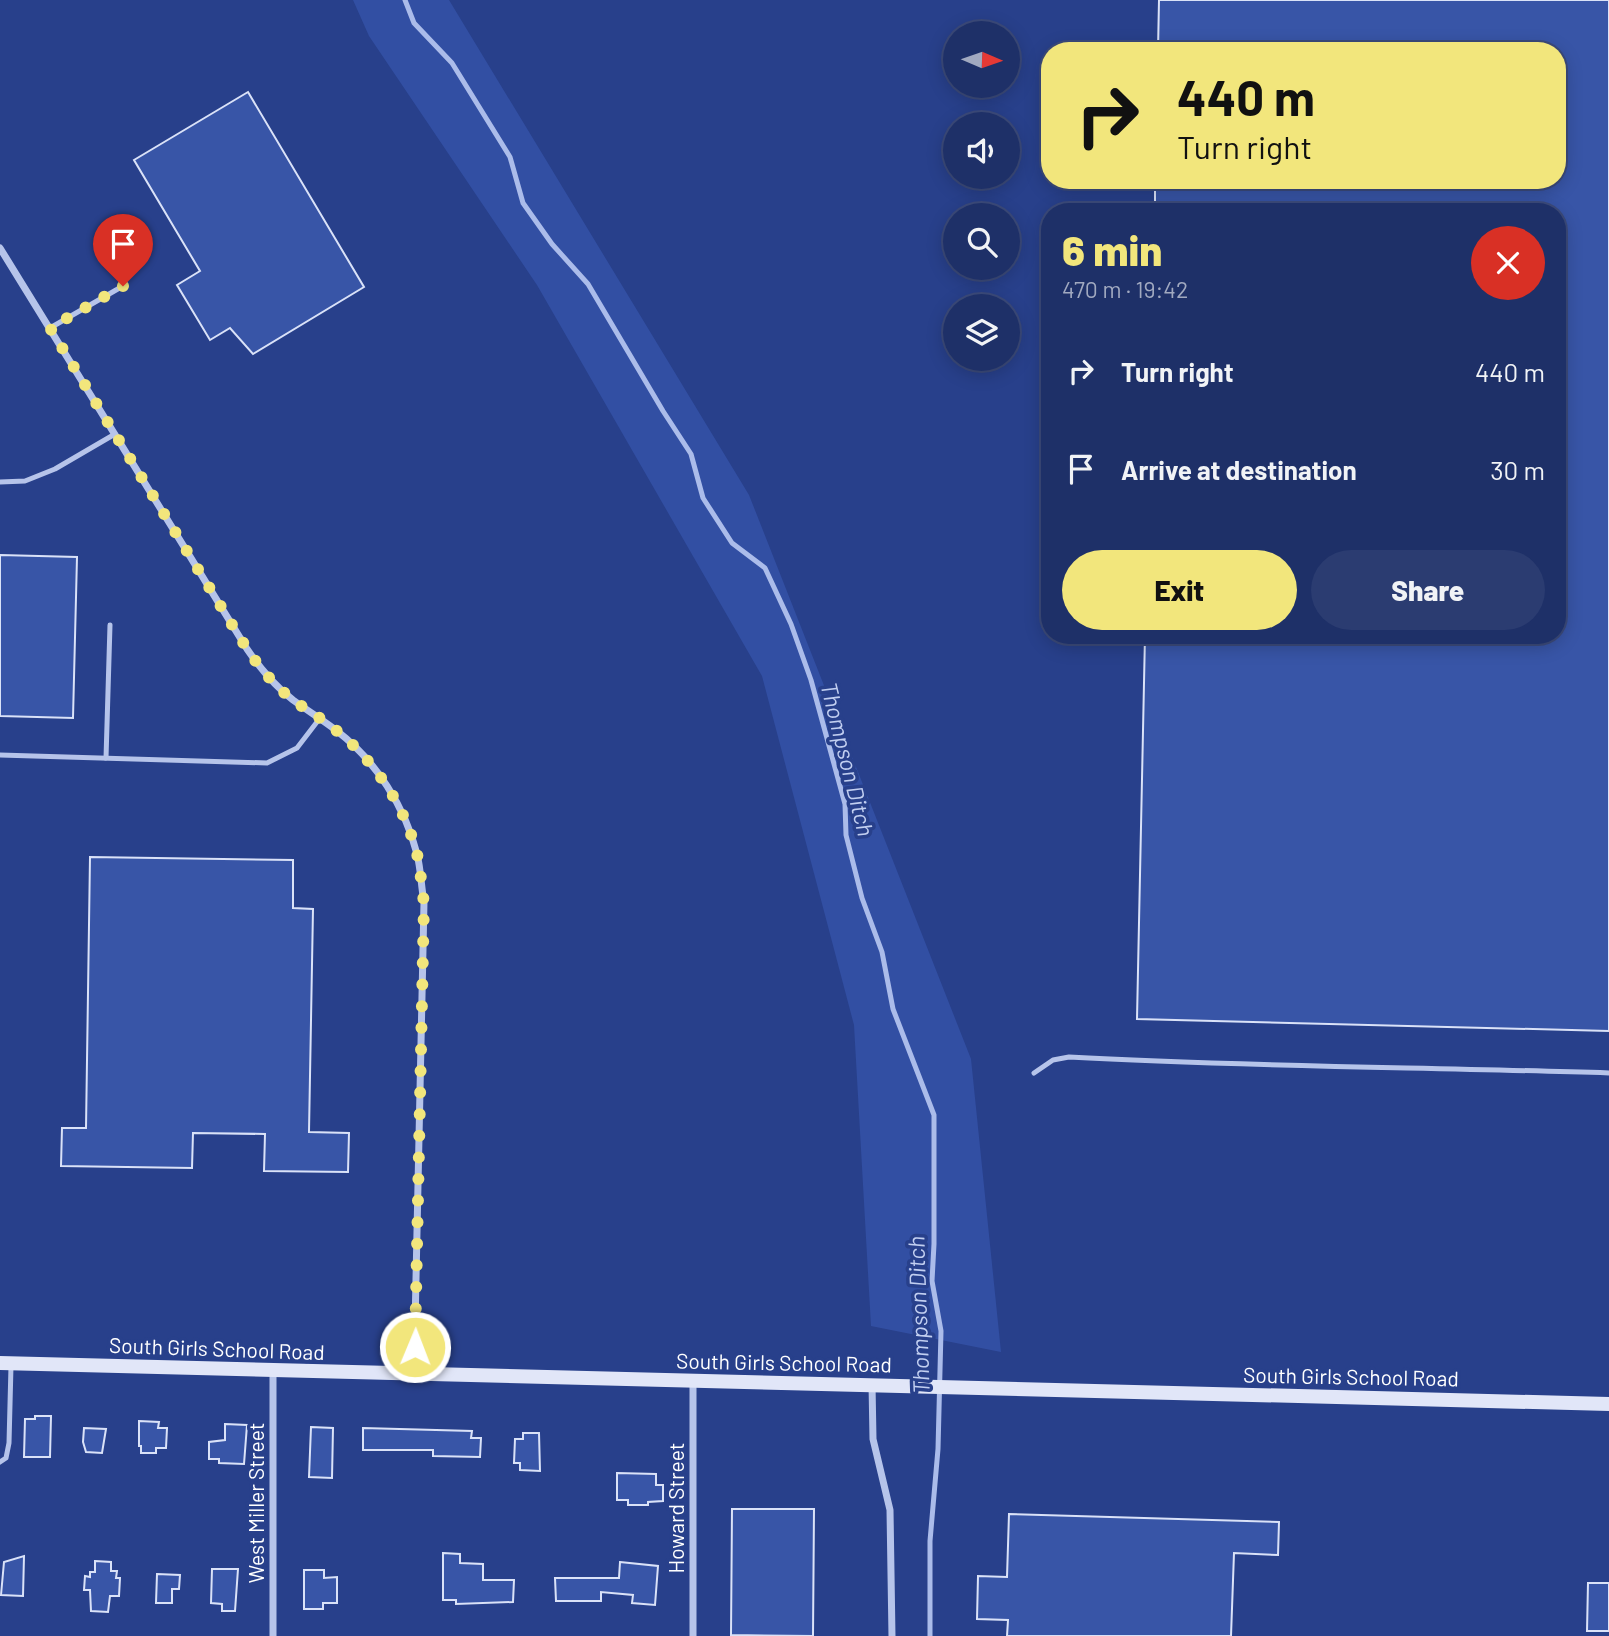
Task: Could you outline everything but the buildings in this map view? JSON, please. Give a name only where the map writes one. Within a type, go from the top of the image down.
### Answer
[{"type":"main road","name":"South Girls School Road","points":[[6,1363],[1609,1404]]},
{"type":"street","points":[[0,248],[257,663],[292,699],[320,718],[365,756],[390,789],[411,834],[421,874],[424,902],[414,1374]]},
{"type":"street","name":"West Miller Street","points":[[273,1371],[273,1636]]},
{"type":"street","name":"Howard Street","points":[[693,1381],[693,1636]]},
{"type":"street","points":[[872,1384],[873,1438],[890,1510],[892,1636]]},
{"type":"lane","points":[[50,328],[123,286]]},
{"type":"lane","points":[[0,482],[25,481],[55,469],[115,434]]},
{"type":"lane","points":[[106,758],[110,625]]},
{"type":"lane","points":[[0,755],[267,763],[298,748],[320,718]]},
{"type":"lane","points":[[1034,1073],[1053,1060],[1069,1057],[1266,1066],[1450,1067],[1609,1073]]},
{"type":"lane","points":[[0,1462],[6,1458],[9,1443],[6,1363]]},
{"type":"shaded area","points":[[353,0],[449,0],[749,495],[971,1059],[1001,1352],[871,1326],[854,1025],[762,676],[537,285],[369,36]]},
{"type":"waterway","name":"Thompson Ditch","points":[[405,0],[414,23],[452,63],[510,157],[523,203],[552,244],[588,284],[691,454],[703,498],[732,543],[765,568],[791,624],[811,680],[845,804],[846,835],[862,898],[882,952],[893,1009],[934,1115],[932,1281],[941,1331],[938,1449],[930,1541],[930,1636]]},
{"type":"route","points":[[123,286],[50,328],[247,649],[286,694],[334,728],[365,756],[390,789],[402,811],[418,858],[424,902],[415,1347]]}]
